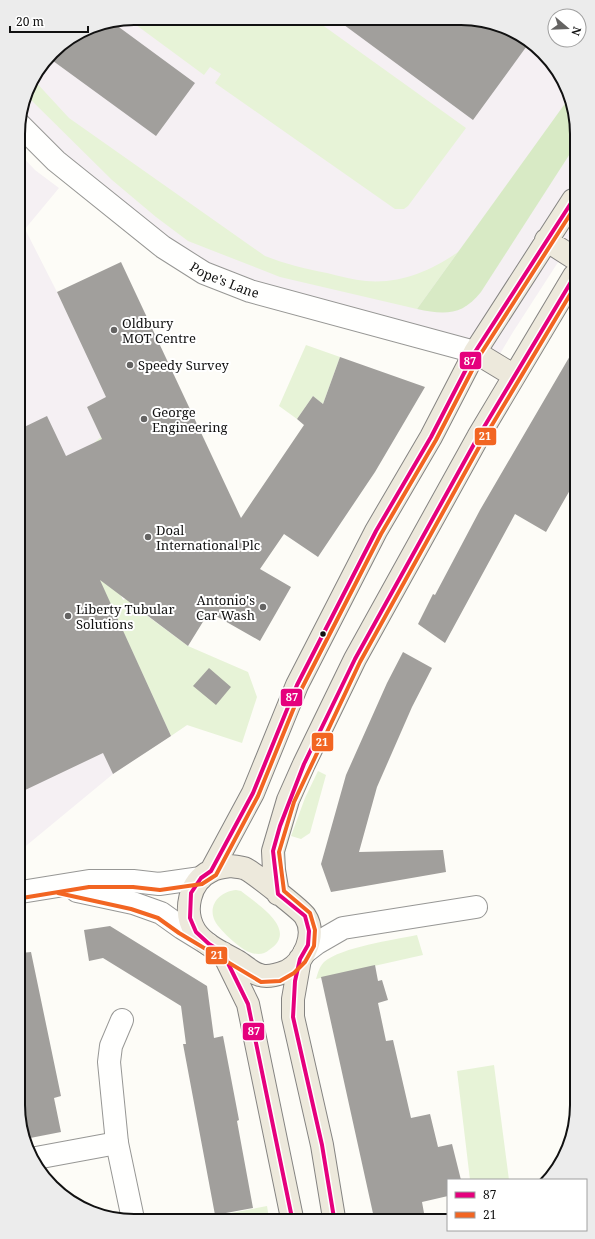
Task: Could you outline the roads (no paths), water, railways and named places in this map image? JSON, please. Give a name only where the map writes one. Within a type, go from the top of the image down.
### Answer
[{"type":"main road","points":[[206,874],[231,866],[245,869],[260,878],[305,916],[309,931],[308,946],[302,956],[291,968],[279,975],[261,976],[216,949],[196,932],[190,918],[188,908],[191,894],[206,874],[253,793],[297,684],[343,591],[431,437],[475,352],[570,204]]},
{"type":"main road","points":[[546,240],[570,255]]},
{"type":"main road","points":[[278,894],[274,870],[273,851],[288,800],[304,764],[355,659],[513,375],[570,282]]},
{"type":"main road","points":[[475,352],[513,375]]},
{"type":"main road","points":[[216,949],[248,1004],[291,1214]]},
{"type":"main road","points":[[302,956],[293,1000],[293,1017],[322,1145],[333,1214]]},
{"type":"street","name":"Pope's Lane","points":[[25,130],[56,161],[151,238],[204,272],[250,291],[475,352]]},
{"type":"street","points":[[25,891],[89,881],[159,884],[206,874]]},
{"type":"street","points":[[59,887],[133,903],[161,913],[216,949]]},
{"type":"street","points":[[302,956],[317,943],[343,928],[476,906]]},
{"type":"street","points":[[302,913],[343,928]]},
{"type":"street","points":[[122,1020],[111,1046],[109,1062],[117,1143],[131,1214]]},
{"type":"street","points":[[39,1158],[117,1143]]},
{"type":"place","name":"Oldbury MOT Centre","points":[[114,330]]},
{"type":"place","name":"Speedy Survey","points":[[130,365]]},
{"type":"place","name":"George Engineering","points":[[144,419]]},
{"type":"place","name":"Doal International Plc","points":[[148,537]]},
{"type":"place","name":"Antonio's Car Wash","points":[[263,607]]},
{"type":"place","name":"Liberty Tubular Solutions","points":[[68,616]]}]
